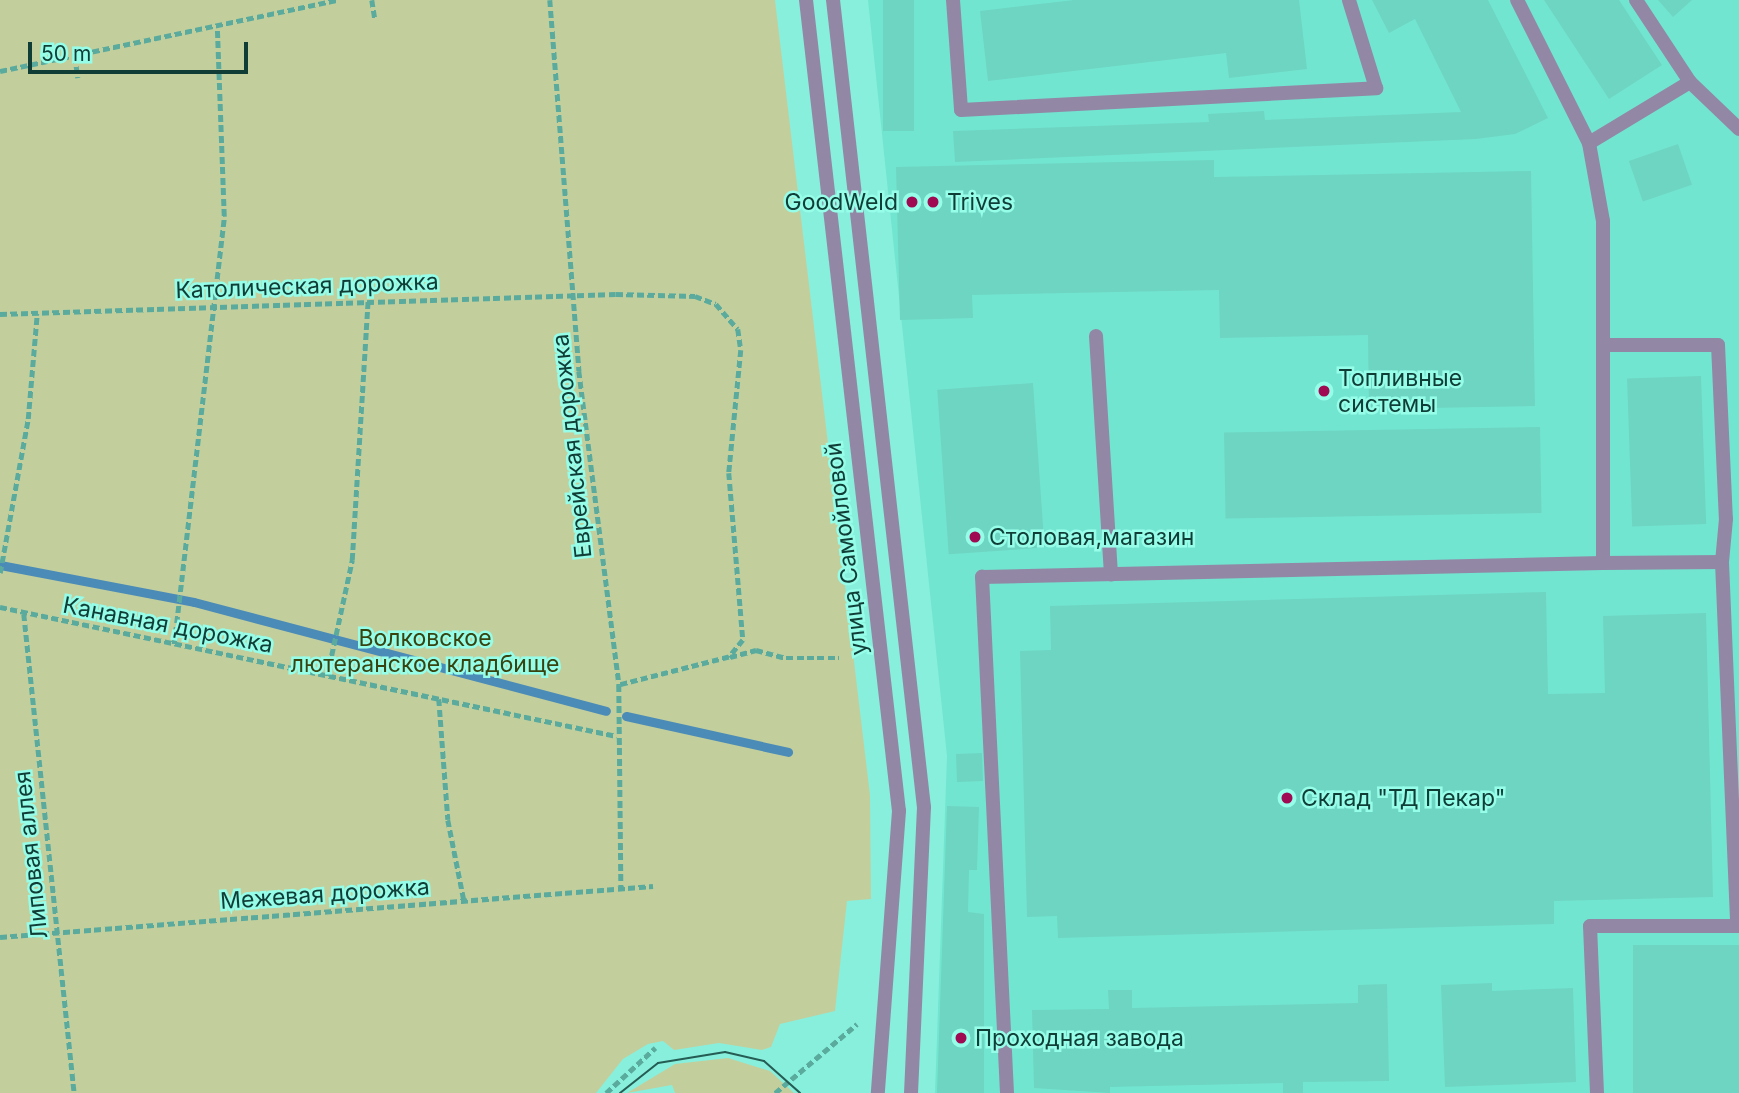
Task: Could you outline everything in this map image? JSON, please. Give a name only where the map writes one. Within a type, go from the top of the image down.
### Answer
[{"type":"street","name":"улица Самойловой","points":[[806,0],[899,811],[878,1093]]},
{"type":"street","points":[[833,0],[924,807],[911,1093]]},
{"type":"street","points":[[953,0],[961,110],[1376,88],[1349,0]]},
{"type":"street","points":[[1517,0],[1589,143],[1603,221],[1603,563]]},
{"type":"street","points":[[1636,0],[1690,82],[1739,129]]},
{"type":"street","points":[[1589,143],[1690,82]]},
{"type":"street","points":[[1096,336],[1111,575]]},
{"type":"street","points":[[1597,1093],[1590,926],[1738,926],[1722,562],[1726,519],[1718,345],[1603,345]]},
{"type":"street","points":[[1007,1093],[982,577],[1722,562]]},
{"type":"path","points":[[0,71],[217,28],[338,0]]},
{"type":"path","points":[[372,0],[375,19]]},
{"type":"path","name":"Еврейская дорожка","points":[[550,0],[574,296],[620,685],[617,736],[621,888]]},
{"type":"path","points":[[174,644],[224,215],[217,28]]},
{"type":"path","points":[[75,56],[78,78]]},
{"type":"path","name":"Католическая дорожка","points":[[0,314],[215,308],[368,299],[616,293],[695,296],[716,304],[738,329],[742,385],[729,511],[744,609],[743,640],[730,657]]},
{"type":"path","points":[[327,676],[352,561],[368,299]]},
{"type":"path","points":[[0,573],[27,419],[37,314]]},
{"type":"path","name":"Канавная дорожка","points":[[0,607],[617,736]]},
{"type":"path","name":"Липовая аллея","points":[[24,614],[74,1093]]},
{"type":"path","points":[[620,685],[756,650],[786,658],[839,658]]},
{"type":"path","points":[[439,699],[448,820],[464,900]]},
{"type":"path","name":"Межевая дорожка","points":[[0,937],[653,886]]},
{"type":"path","points":[[775,1093],[857,1024]]},
{"type":"path","points":[[606,1093],[655,1048]]},
{"type":"shaded area","name":"Топливные системы","points":[[868,0],[1739,0],[1739,1093],[935,1093],[947,756]]},
{"type":"green space","name":"Волковское лютеранское кладбище","points":[[0,0],[775,0],[870,795],[871,899],[847,901],[835,1011],[780,1024],[771,1047],[762,1050],[719,1043],[674,1050],[663,1041],[648,1044],[623,1059],[596,1093],[0,1093]]},
{"type":"green space","points":[[728,1058],[770,1071],[794,1093],[675,1093],[672,1085],[627,1093],[675,1064]]},
{"type":"building","points":[[883,0],[914,0],[914,131],[883,131]]},
{"type":"building","points":[[1074,0],[1299,0],[1307,69],[1229,78],[1226,53],[988,81],[980,11]]},
{"type":"building","points":[[1372,0],[1488,0],[1548,118],[1515,134],[1476,139],[955,162],[953,131],[1209,122],[1208,114],[1264,111],[1265,120],[1461,112],[1415,19],[1389,33]]},
{"type":"building","points":[[1544,0],[1619,0],[1662,65],[1609,99]]},
{"type":"building","points":[[1658,0],[1692,0],[1673,17]]},
{"type":"building","points":[[1678,144],[1692,185],[1643,202],[1629,161]]},
{"type":"building","points":[[1214,160],[1214,177],[1531,171],[1535,406],[1369,409],[1368,335],[1220,338],[1219,290],[972,295],[973,318],[900,320],[896,167]]},
{"type":"building","points":[[1701,376],[1706,524],[1632,526],[1627,379]]},
{"type":"building","points":[[1033,383],[1045,548],[949,554],[937,390]]},
{"type":"building","points":[[1540,427],[1542,513],[1226,519],[1224,433]]},
{"type":"building","name":"Склад \"ТД Пекар\"","points":[[1546,592],[1548,694],[1605,693],[1603,616],[1706,613],[1713,897],[1554,901],[1554,924],[1058,938],[1057,916],[1027,917],[1020,651],[1051,650],[1050,606]]},
{"type":"building","points":[[982,753],[983,781],[957,782],[956,754]]},
{"type":"building","points":[[947,806],[979,807],[977,870],[969,870],[968,912],[984,914],[984,1093],[937,1093]]},
{"type":"building","points":[[1633,945],[1739,945],[1739,1093],[1633,1093]]},
{"type":"building","points":[[1492,983],[1492,991],[1573,988],[1576,1082],[1445,1087],[1441,985]]},
{"type":"building","points":[[1387,984],[1389,1081],[1303,1082],[1303,1093],[1283,1093],[1283,1083],[1110,1087],[1110,1093],[1034,1088],[1032,1010],[1109,1009],[1108,990],[1132,990],[1132,1008],[1358,1003],[1358,985]]},
{"type":"waterway","points":[[0,565],[194,602],[606,711]]},
{"type":"waterway","points":[[626,716],[788,752]]},
{"type":"tram line","points":[[620,1093],[658,1063],[725,1052],[764,1061],[800,1093]]},
{"type":"place","name":"GoodWeld","points":[[912,202]]},
{"type":"place","name":"Trives","points":[[933,202]]},
{"type":"place","name":"Топливные системы","points":[[1324,391]]},
{"type":"place","name":"Столовая,магазин","points":[[975,537]]},
{"type":"place","name":"Склад \"ТД Пекар\"","points":[[1287,798]]},
{"type":"place","name":"Проходная завода","points":[[961,1038]]}]
